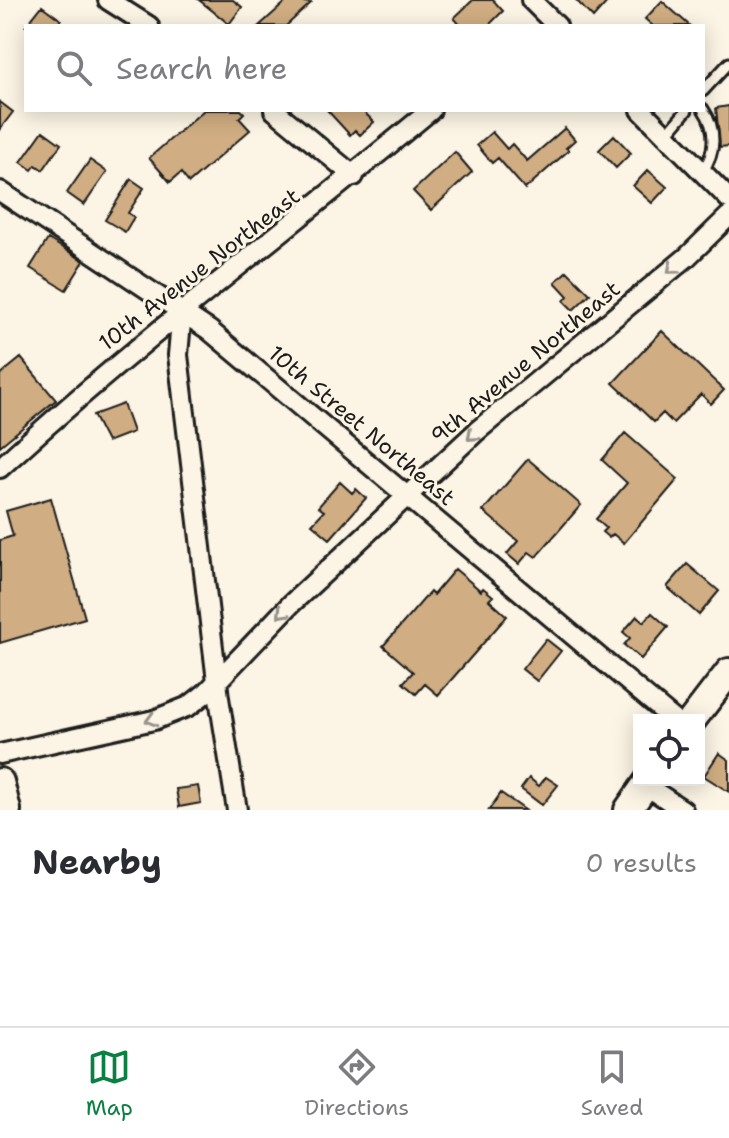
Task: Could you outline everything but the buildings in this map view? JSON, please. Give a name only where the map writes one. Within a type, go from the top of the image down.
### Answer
[{"type":"main road","points":[[697,714],[729,672]]},
{"type":"main road","points":[[0,782],[7,810]]},
{"type":"main road","points":[[628,810],[644,786]]},
{"type":"street","points":[[108,0],[146,24]]},
{"type":"street","points":[[276,112],[354,176]]},
{"type":"street","name":"10th Avenue Northeast","points":[[0,468],[182,311],[354,176],[429,112]]},
{"type":"street","points":[[643,112],[729,199]]},
{"type":"street","name":"10th Street Northeast","points":[[2,196],[182,311],[244,358],[667,714]]},
{"type":"street","name":"9th Avenue Northeast","points":[[0,754],[171,715],[189,706],[218,682],[291,604],[477,431],[687,257],[729,216]]},
{"type":"street","points":[[182,311],[178,355],[237,810]]},
{"type":"street","points":[[652,786],[683,810]]},
{"type":"lane","points":[[705,89],[729,63]]},
{"type":"lane","points":[[666,135],[685,112]]},
{"type":"lane","points":[[702,172],[712,158],[713,142],[710,119],[705,112]]}]
